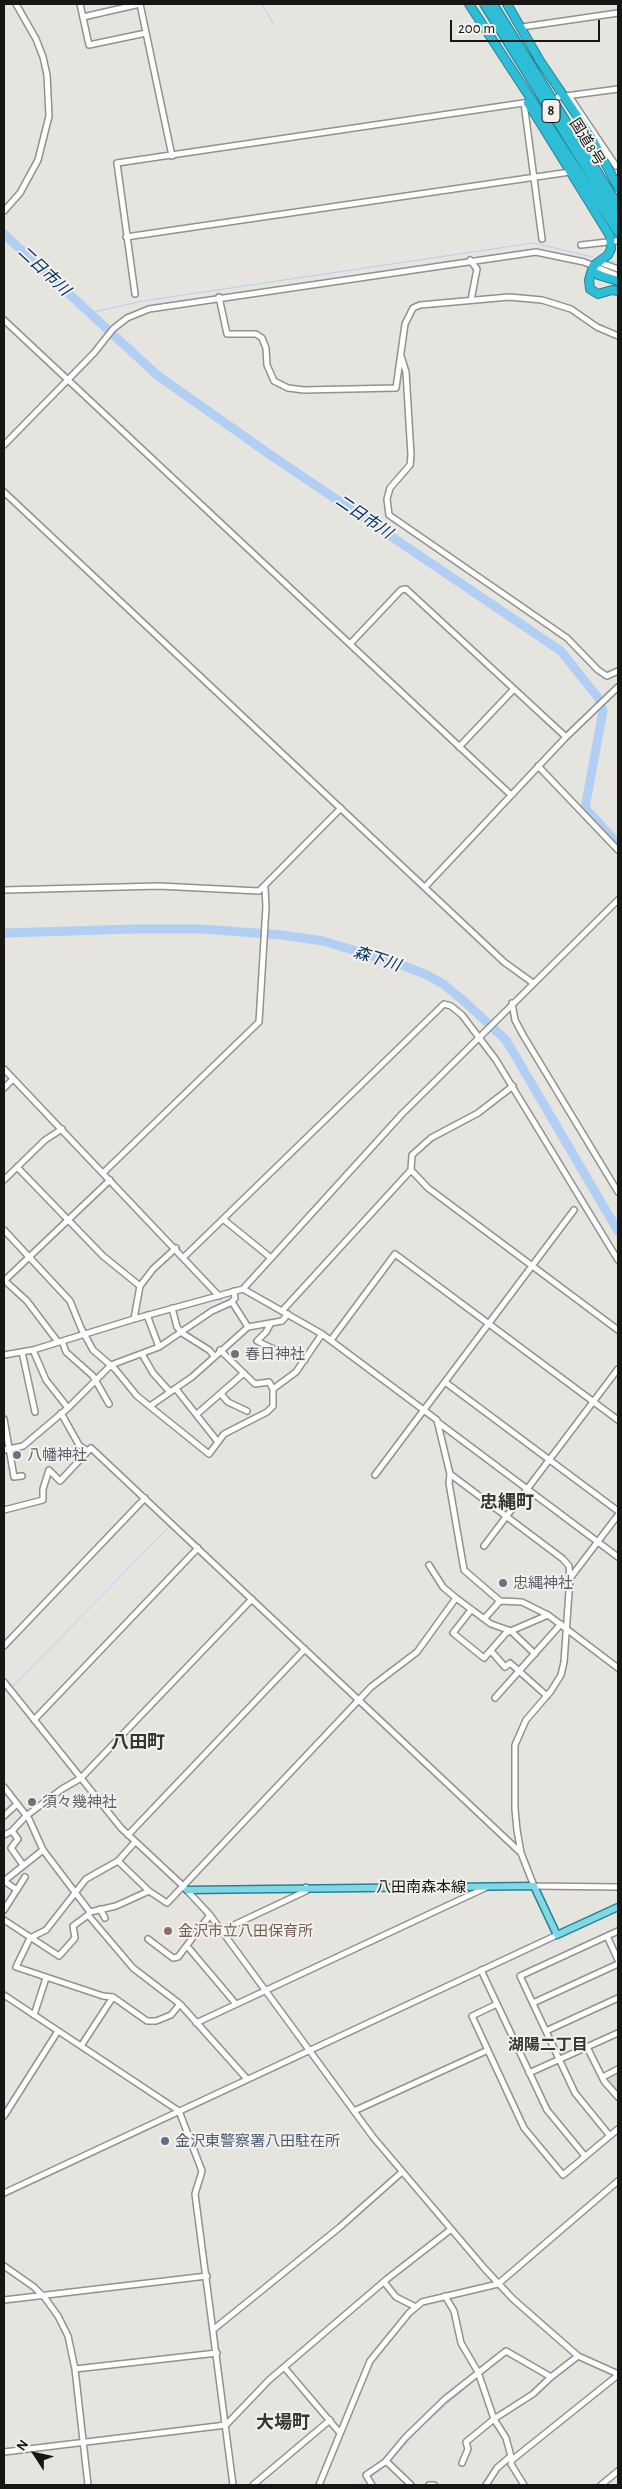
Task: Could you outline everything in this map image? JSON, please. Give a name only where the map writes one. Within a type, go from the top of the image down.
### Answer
[{"type":"highway","points":[[469,4],[530,102],[618,232]]},
{"type":"highway","name":"国道8号","points":[[484,4],[618,219]]},
{"type":"highway","name":"国道8号","points":[[493,4],[618,205]]},
{"type":"highway","points":[[507,4],[540,60],[590,135],[618,187]]},
{"type":"highway","points":[[530,102],[570,172],[614,241],[608,255],[595,266],[589,283],[593,292],[598,294],[612,290],[618,291]]},
{"type":"highway","points":[[595,266],[598,275],[618,282]]},
{"type":"main road","name":"八田南森本線","points":[[184,1887],[534,1886]]},
{"type":"main road","points":[[534,1886],[557,1935],[618,1907]]},
{"type":"street","points":[[4,211],[20,192],[38,160],[49,116],[47,75],[43,58],[36,40],[16,4]]},
{"type":"street","points":[[80,4],[89,45],[146,33]]},
{"type":"street","points":[[83,17],[140,4],[172,156]]},
{"type":"street","points":[[522,27],[618,13]]},
{"type":"street","points":[[563,96],[618,89]]},
{"type":"street","points":[[563,96],[618,167]]},
{"type":"street","points":[[135,294],[117,163],[530,102],[534,177],[542,238]]},
{"type":"street","points":[[126,237],[570,172]]},
{"type":"street","points":[[581,245],[614,241]]},
{"type":"street","points":[[4,445],[94,353],[113,329],[127,318],[149,308],[470,260],[536,252],[595,266],[618,268]]},
{"type":"street","points":[[470,260],[477,269],[471,300]]},
{"type":"street","points":[[595,266],[618,276]]},
{"type":"street","points":[[219,297],[227,334],[256,334],[262,338],[266,348],[269,373],[279,386],[304,390],[396,388],[404,324],[413,308],[471,300],[527,298],[548,301],[571,309],[597,327],[618,336]]},
{"type":"street","points":[[4,320],[511,795]]},
{"type":"street","points":[[400,356],[406,372],[412,455],[410,465],[390,488],[387,499],[389,515],[567,638],[598,670],[607,676],[618,671]]},
{"type":"street","points":[[4,492],[504,962],[533,983]]},
{"type":"street","points":[[350,644],[401,590],[406,589],[566,737]]},
{"type":"street","points":[[425,887],[538,766],[618,687]]},
{"type":"street","points":[[459,746],[514,689]]},
{"type":"street","points":[[538,766],[618,850]]},
{"type":"street","points":[[4,890],[159,886],[260,891],[341,808]]},
{"type":"street","points":[[103,1173],[259,1022],[266,907],[265,887]]},
{"type":"street","points":[[4,1355],[33,1350],[147,1315],[243,1289],[402,1114],[618,900]]},
{"type":"street","points":[[184,1257],[444,1004],[451,1006],[462,1015],[480,1036],[513,1086],[618,1260]]},
{"type":"street","points":[[510,1006],[523,1035],[618,1192]]},
{"type":"street","points":[[4,1069],[176,1248],[219,1296]]},
{"type":"street","points":[[4,1088],[13,1079]]},
{"type":"street","points":[[282,1311],[411,1170],[412,1156],[431,1138],[478,1113],[513,1086]]},
{"type":"street","points":[[4,1180],[45,1140],[62,1129]]},
{"type":"street","points":[[17,1167],[109,1262],[140,1286]]},
{"type":"street","points":[[411,1170],[428,1188],[618,1330]]},
{"type":"street","points":[[109,1404],[94,1380],[66,1352],[27,1301],[4,1281],[110,1180]]},
{"type":"street","points":[[375,1475],[574,1210]]},
{"type":"street","points":[[223,1219],[270,1258]]},
{"type":"street","points":[[4,1230],[70,1302],[93,1350],[110,1365],[137,1396],[209,1454],[224,1434],[267,1412],[273,1406],[274,1389],[269,1382],[255,1384],[220,1350]]},
{"type":"street","points":[[134,1319],[140,1286],[153,1269],[176,1248]]},
{"type":"street","points":[[330,1340],[395,1254],[618,1420]]},
{"type":"street","points":[[243,1289],[322,1334],[618,1557]]},
{"type":"street","points":[[7,1450],[23,1446],[68,1408],[110,1365],[159,1347],[212,1311],[232,1302],[235,1298],[234,1291]]},
{"type":"street","points":[[232,1302],[248,1327]]},
{"type":"street","points":[[172,1308],[177,1327],[182,1333],[209,1350],[214,1356]]},
{"type":"street","points":[[150,1406],[176,1389],[248,1327],[282,1321],[288,1314]]},
{"type":"street","points":[[147,1315],[159,1347]]},
{"type":"street","points":[[271,1323],[266,1332],[257,1341],[280,1352],[284,1350],[305,1360]]},
{"type":"street","points":[[274,1389],[296,1372],[322,1334]]},
{"type":"street","points":[[33,1350],[46,1380],[68,1408]]},
{"type":"street","points":[[22,1352],[35,1412]]},
{"type":"street","points":[[142,1354],[153,1373],[170,1392]]},
{"type":"street","points":[[484,1546],[618,1369]]},
{"type":"street","points":[[197,1414],[244,1373]]},
{"type":"street","points":[[445,1382],[618,1512]]},
{"type":"street","points":[[176,1389],[218,1442]]},
{"type":"street","points":[[221,1394],[228,1402],[247,1411]]},
{"type":"street","points":[[61,1413],[79,1445],[88,1451]]},
{"type":"street","points":[[4,1419],[7,1450],[14,1477],[22,1476]]},
{"type":"street","points":[[438,1423],[450,1474],[449,1483],[464,1570],[500,1601],[522,1602],[548,1615],[618,1668]]},
{"type":"street","points":[[4,1510],[43,1500],[43,1489],[49,1470],[60,1481],[91,1448],[521,1853]]},
{"type":"street","points":[[450,1474],[563,1559],[569,1566],[567,1628],[561,1675],[547,1696],[526,1720],[515,1745],[514,1809],[521,1853],[534,1886],[618,1887]]},
{"type":"street","points":[[4,1646],[145,1498]]},
{"type":"street","points":[[570,1578],[618,1515]]},
{"type":"street","points":[[34,1720],[198,1548]]},
{"type":"street","points":[[429,1565],[443,1587],[456,1598],[484,1619],[511,1631],[535,1654]]},
{"type":"street","points":[[118,1861],[149,1891],[167,1903],[359,1700],[372,1687],[417,1652],[456,1598]]},
{"type":"street","points":[[4,1835],[12,1831],[26,1816],[62,1789],[81,1778],[252,1599]]},
{"type":"street","points":[[484,1619],[500,1601]]},
{"type":"street","points":[[471,1610],[453,1632],[484,1658],[506,1634],[548,1615]]},
{"type":"street","points":[[495,1698],[561,1624]]},
{"type":"street","points":[[128,1835],[305,1649]]},
{"type":"street","points":[[491,1651],[506,1667],[510,1663],[547,1696]]},
{"type":"street","points":[[7,1687],[104,1809],[210,1915],[354,2111],[450,2230],[498,2284],[578,2356],[618,2374],[497,2468],[486,2485]]},
{"type":"street","points":[[4,1787],[26,1816],[43,1850],[89,1914],[132,1968],[180,2004],[247,2079]]},
{"type":"street","points":[[4,1816],[16,1805]]},
{"type":"street","points":[[12,1831],[18,1839],[11,1848],[23,1865]]},
{"type":"street","points":[[136,1842],[118,1861],[86,1879],[46,1930],[30,1938],[16,1967],[103,1996],[113,1997],[148,2021],[156,2021],[171,2015],[180,2004]]},
{"type":"street","points":[[17,1890],[4,1881],[43,1850]]},
{"type":"street","points":[[4,1910],[24,1877]]},
{"type":"street","points":[[196,2023],[488,1886]]},
{"type":"street","points":[[221,1931],[306,1891],[306,1887]]},
{"type":"street","points":[[4,1922],[58,1956],[74,1938],[73,1926],[89,1914],[100,1909],[116,1906],[149,1891]]},
{"type":"street","points":[[100,1909],[105,1918]]},
{"type":"street","points":[[148,1939],[174,1958],[178,1957],[210,1915]]},
{"type":"street","points":[[610,2136],[574,2093],[520,1976],[618,1931]]},
{"type":"street","points":[[4,2193],[557,1935]]},
{"type":"street","points":[[607,1936],[618,1960]]},
{"type":"street","points":[[186,1946],[236,2004]]},
{"type":"street","points":[[533,2003],[618,1964]]},
{"type":"street","points":[[481,1970],[547,2110],[585,2156]]},
{"type":"street","points":[[34,2015],[46,1978]]},
{"type":"street","points":[[4,1995],[179,2111],[202,2170],[195,2194],[233,2485]]},
{"type":"street","points":[[81,2046],[113,1997]]},
{"type":"street","points":[[546,2031],[618,1998]]},
{"type":"street","points":[[497,2004],[472,2016],[524,2128],[563,2175],[618,2129]]},
{"type":"street","points":[[4,2116],[58,2031]]},
{"type":"street","points":[[530,2074],[618,2033]]},
{"type":"street","points":[[587,2047],[602,2077],[618,2097]]},
{"type":"street","points":[[354,2111],[488,2050]]},
{"type":"street","points":[[602,2077],[618,2070]]},
{"type":"street","points":[[214,2330],[340,2227],[402,2172]]},
{"type":"street","points":[[319,2485],[370,2361],[416,2307],[422,2302],[498,2284],[618,2181]]},
{"type":"street","points":[[4,2452],[226,2425],[240,2412],[256,2392],[284,2367],[384,2282],[450,2230]]},
{"type":"street","points":[[4,2266],[42,2296],[58,2316],[68,2336],[75,2369],[88,2485]]},
{"type":"street","points":[[4,2300],[207,2276]]},
{"type":"street","points":[[384,2282],[396,2296],[416,2307]]},
{"type":"street","points":[[445,2296],[454,2311],[461,2343],[478,2372],[494,2419],[506,2438],[512,2458],[511,2464],[524,2485]]},
{"type":"street","points":[[369,2481],[366,2475],[388,2463],[405,2438],[478,2372],[506,2352],[551,2377]]},
{"type":"street","points":[[75,2369],[217,2353]]},
{"type":"street","points":[[462,2463],[468,2449],[466,2442],[494,2419],[522,2402],[578,2356]]},
{"type":"street","points":[[284,2367],[340,2433]]},
{"type":"street","points":[[253,2485],[330,2420]]},
{"type":"street","points":[[388,2463],[411,2485]]},
{"type":"street","points":[[601,2485],[618,2470]]},
{"type":"street","points":[[429,2485],[434,2485]]},
{"type":"shaded area","points":[[618,2072],[618,2093],[607,2080],[608,2077]]},
{"type":"waterway","points":[[262,4],[274,25]]},
{"type":"waterway","name":"二日市川","points":[[4,234],[157,375],[269,454],[561,651],[599,699],[603,711],[585,808],[618,844]]},
{"type":"waterway","points":[[89,313],[143,301],[533,243],[593,257]]},
{"type":"waterway","points":[[607,260],[618,263]]},
{"type":"waterway","name":"森下川","points":[[4,933],[202,929],[282,935],[323,941],[399,964],[427,975],[443,984],[464,1001],[506,1040],[618,1231]]},
{"type":"waterway","points":[[12,1687],[170,1526]]},
{"type":"waterway","points":[[4,1691],[8,1689]]},
{"type":"waterway","points":[[390,2461],[424,2424],[477,2378]]},
{"type":"waterway","points":[[371,2477],[387,2464]]},
{"type":"waterway","points":[[357,2485],[368,2479]]},
{"type":"place","name":"春日神社","points":[[235,1354]]},
{"type":"place","name":"八幡神社","points":[[17,1455]]},
{"type":"place","name":"忠縄神社","points":[[503,1583]]},
{"type":"place","name":"須々幾神社","points":[[32,1802]]},
{"type":"place","name":"金沢市立八田保育所","points":[[168,1931]]},
{"type":"place","name":"金沢東警察署八田駐在所","points":[[165,2141]]},
{"type":"district","name":"忠縄町","points":[[507,1503]]},
{"type":"district","name":"八田町","points":[[138,1743]]},
{"type":"district","name":"湖陽二丁目","points":[[548,2045]]},
{"type":"district","name":"大場町","points":[[283,2423]]}]
